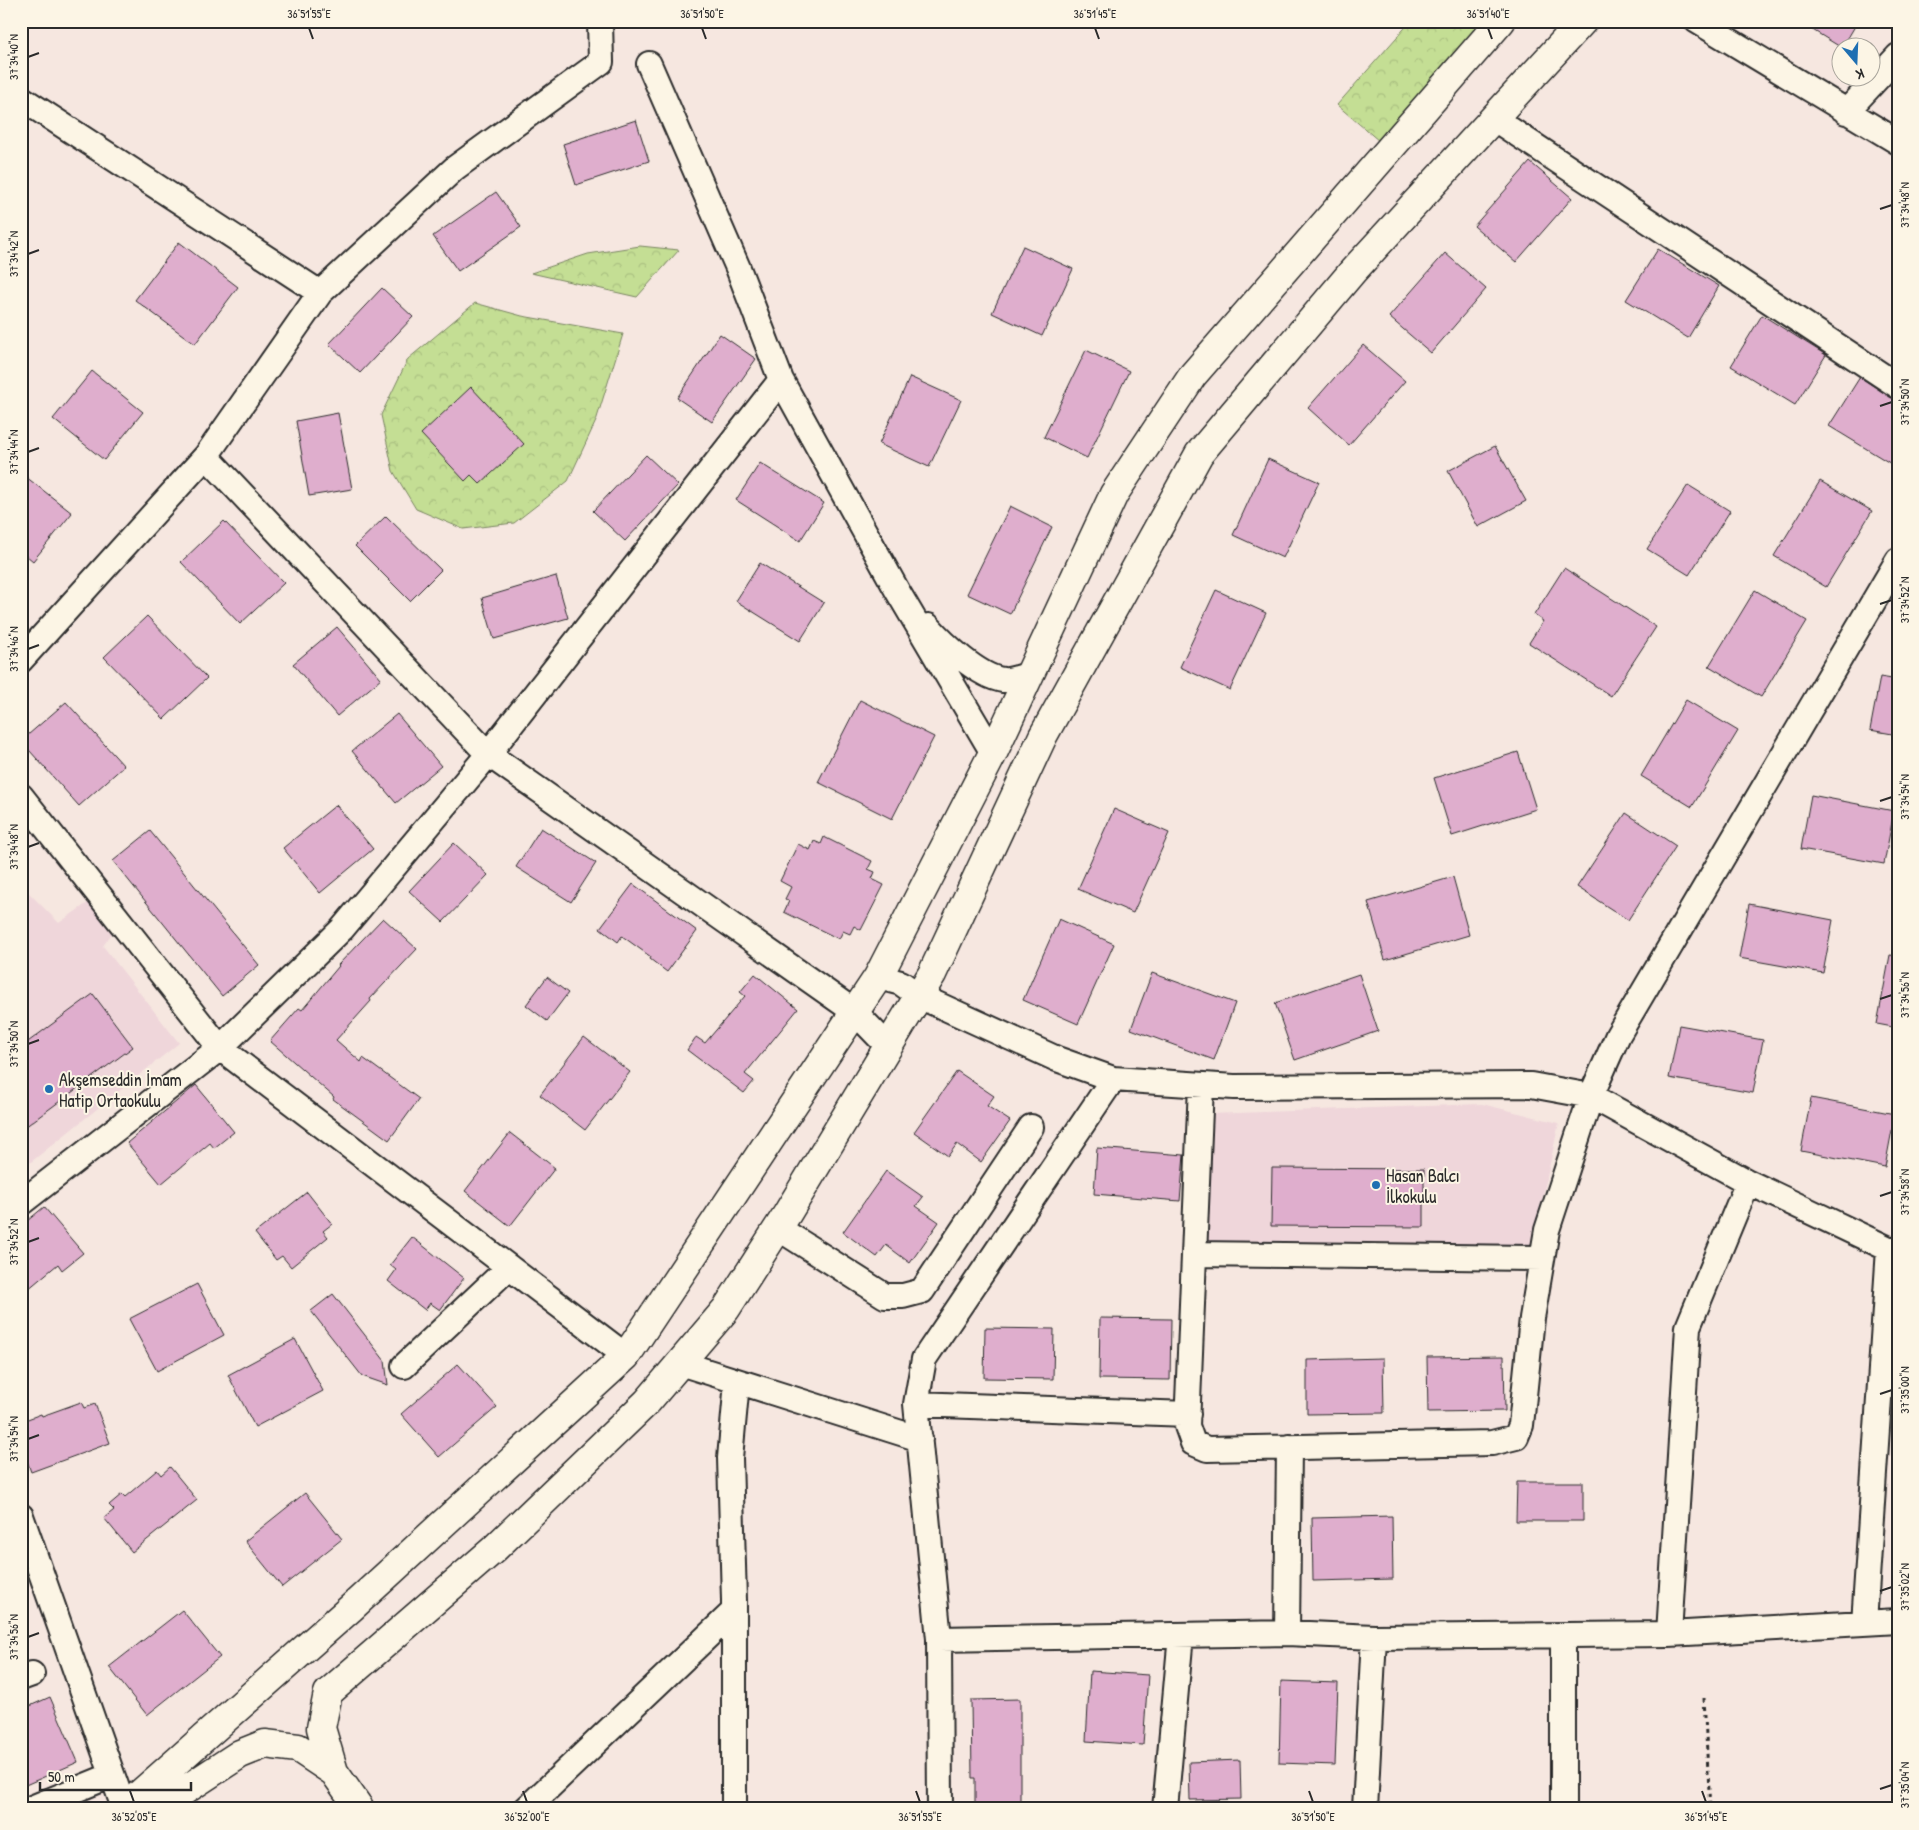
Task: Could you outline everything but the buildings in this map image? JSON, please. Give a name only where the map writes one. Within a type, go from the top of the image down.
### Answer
[{"type":"main road","points":[[123,1808],[350,1608],[626,1356],[878,977],[993,753],[1114,494],[1193,375],[1501,21]]},
{"type":"main road","points":[[360,1809],[334,1772],[322,1728],[328,1693],[493,1550],[647,1402],[726,1309],[778,1228],[932,974],[1043,736],[1199,454],[1353,271],[1583,21]]},
{"type":"main road","points":[[156,1809],[240,1754],[265,1744],[298,1748],[334,1772]]},
{"type":"street","points":[[21,660],[206,456],[320,293],[455,168],[601,62],[600,21]]},
{"type":"street","points":[[1697,21],[1898,142]]},
{"type":"street","points":[[1846,112],[1898,56]]},
{"type":"street","points":[[650,64],[738,268],[781,380],[898,592],[993,753]]},
{"type":"street","points":[[21,98],[320,293]]},
{"type":"street","points":[[1493,118],[1898,386]]},
{"type":"street","points":[[21,1202],[220,1048],[342,929],[488,754],[781,380]]},
{"type":"street","points":[[206,456],[488,754],[855,1012],[879,1037],[892,1041]]},
{"type":"street","points":[[1201,1085],[1187,1426],[1193,1442],[1207,1449],[1492,1443],[1516,1437],[1522,1425],[1532,1318],[1548,1230],[1591,1096],[1618,1035],[1898,560]]},
{"type":"street","points":[[898,592],[939,639],[976,670],[1003,680],[1030,675]]},
{"type":"street","points":[[21,796],[220,1048],[626,1356]]},
{"type":"street","points":[[878,977],[901,983],[919,996],[1057,1059],[1113,1080],[1234,1087],[1531,1085],[1591,1096],[1748,1182],[1894,1249],[1864,1623]]},
{"type":"street","points":[[940,1809],[939,1639],[916,1404],[924,1359],[1113,1080]]},
{"type":"street","points":[[778,1228],[885,1296],[903,1296],[922,1291],[1031,1127]]},
{"type":"street","points":[[1669,1634],[1688,1327],[1748,1182]]},
{"type":"street","points":[[1194,1254],[1542,1258]]},
{"type":"street","points":[[404,1366],[509,1267]]},
{"type":"street","points":[[680,1363],[920,1440]]},
{"type":"street","points":[[734,1809],[734,1612],[730,1458],[737,1382]]},
{"type":"street","points":[[916,1404],[1188,1414]]},
{"type":"street","points":[[1286,1634],[1290,1447]]},
{"type":"street","points":[[21,1516],[123,1808]]},
{"type":"street","points":[[526,1809],[734,1612]]},
{"type":"street","points":[[939,1639],[1286,1634],[1374,1637],[1669,1634],[1898,1621]]},
{"type":"street","points":[[1563,1809],[1564,1635]]},
{"type":"street","points":[[1165,1809],[1181,1636]]},
{"type":"street","points":[[1365,1809],[1374,1637]]},
{"type":"street","points":[[29,1809],[112,1775]]},
{"type":"path","points":[[1704,1698],[1710,1809]]},
{"type":"shaded area","points":[[21,885],[59,923],[89,902],[115,929],[103,946],[179,1043],[21,1170]]},
{"type":"shaded area","name":"Hasan Balcı İlkokulu","points":[[1482,1104],[1559,1123],[1529,1258],[1206,1247],[1209,1114]]},
{"type":"green space","points":[[1411,21],[1486,21],[1379,141],[1337,105]]},
{"type":"green space","points":[[640,246],[679,250],[637,297],[531,273],[588,254]]},
{"type":"green space","points":[[475,303],[522,316],[623,334],[596,421],[568,481],[514,523],[463,529],[416,509],[393,471],[381,415],[408,359]]},
{"type":"place","name":"Akşemseddin İmam Hatip Ortaokulu","points":[[49,1089]]},
{"type":"place","name":"Hasan Balcı İlkokulu","points":[[1376,1185]]}]
